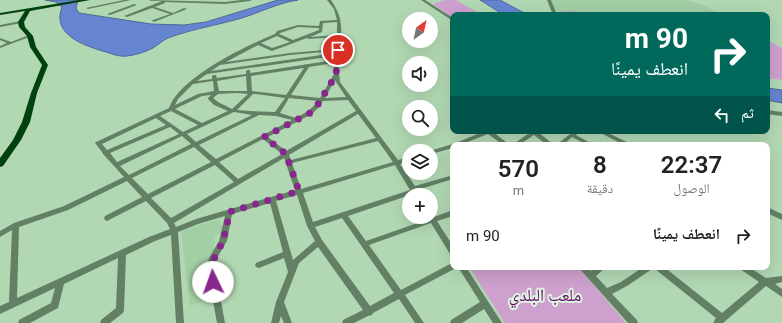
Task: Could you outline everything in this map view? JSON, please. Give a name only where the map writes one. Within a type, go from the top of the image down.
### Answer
[{"type":"main road","points":[[0,15],[88,0]]},
{"type":"main road","points":[[0,163],[17,140],[26,122],[34,93],[45,70],[45,65],[33,47],[30,36],[22,27],[21,22],[25,11]]},
{"type":"street","points":[[151,0],[164,2],[230,2],[250,0]]},
{"type":"street","points":[[329,0],[333,4],[339,21],[340,36],[338,61],[335,68],[338,82],[380,139],[412,188]]},
{"type":"street","points":[[423,0],[450,18]]},
{"type":"street","points":[[549,0],[554,12]]},
{"type":"street","points":[[126,16],[164,2]]},
{"type":"street","points":[[88,8],[132,3],[147,9]]},
{"type":"street","points":[[109,14],[132,3]]},
{"type":"street","points":[[153,7],[173,14]]},
{"type":"street","points":[[154,21],[185,9]]},
{"type":"street","points":[[321,37],[321,22],[339,21]]},
{"type":"street","points":[[0,26],[21,22]]},
{"type":"street","points":[[171,109],[173,101],[205,73],[257,43],[277,35],[278,32],[298,26],[321,29]]},
{"type":"street","points":[[257,43],[272,50],[302,39],[321,29]]},
{"type":"street","points":[[277,35],[294,42]]},
{"type":"street","points":[[0,47],[30,36]]},
{"type":"street","points":[[302,39],[340,36]]},
{"type":"street","points":[[0,38],[11,43]]},
{"type":"street","points":[[218,65],[290,54],[338,52]]},
{"type":"street","points":[[205,73],[338,52]]},
{"type":"street","points":[[191,84],[338,61]]},
{"type":"street","points":[[277,114],[307,66]]},
{"type":"street","points":[[248,67],[251,93]]},
{"type":"street","points":[[214,72],[216,92]]},
{"type":"street","points":[[107,218],[310,113],[321,100],[336,75]]},
{"type":"street","points":[[173,101],[216,92],[251,93],[321,100],[350,98]]},
{"type":"street","points":[[216,92],[210,98],[214,102],[234,110],[257,114],[277,114],[297,120]]},
{"type":"street","points":[[116,166],[234,110],[251,93]]},
{"type":"street","points":[[180,323],[174,230],[170,222],[126,177],[98,144],[203,94]]},
{"type":"street","points":[[171,109],[202,125]]},
{"type":"street","points":[[170,222],[359,111]]},
{"type":"street","points":[[770,112],[782,114]]},
{"type":"street","points":[[0,234],[16,225],[66,208],[126,177],[257,114]]},
{"type":"street","points":[[157,116],[183,134],[238,182]]},
{"type":"street","points":[[105,152],[170,125]]},
{"type":"street","points":[[462,142],[482,134]]},
{"type":"street","points":[[493,134],[504,142]]},
{"type":"street","points":[[520,142],[532,134]]},
{"type":"street","points":[[537,134],[547,142]]},
{"type":"street","points":[[563,142],[573,134]]},
{"type":"street","points":[[575,134],[587,142]]},
{"type":"street","points":[[606,134],[623,142]]},
{"type":"street","points":[[264,137],[286,154],[311,226],[319,242],[369,312]]},
{"type":"street","points":[[289,162],[380,139]]},
{"type":"street","points":[[438,150],[450,146]]},
{"type":"street","points":[[0,310],[174,230],[229,212],[402,161]]},
{"type":"street","points":[[425,188],[450,178]]},
{"type":"street","points":[[311,226],[402,196]]},
{"type":"street","points":[[272,199],[292,272]]},
{"type":"street","points":[[770,211],[782,217]]},
{"type":"street","points":[[221,323],[211,268],[213,258],[222,242],[229,212]]},
{"type":"street","points":[[438,217],[450,214]]},
{"type":"street","points":[[344,215],[420,323]]},
{"type":"street","points":[[365,244],[417,224]]},
{"type":"street","points":[[437,224],[450,241]]},
{"type":"street","points":[[13,303],[16,225]]},
{"type":"street","points":[[276,323],[280,302],[296,261],[319,242]]},
{"type":"street","points":[[104,323],[120,310],[122,253]]},
{"type":"street","points":[[259,265],[287,254]]},
{"type":"street","points":[[346,323],[450,268]]},
{"type":"street","points":[[464,270],[498,323]]},
{"type":"street","points":[[585,270],[634,323]]},
{"type":"street","points":[[591,276],[597,270]]},
{"type":"street","points":[[606,292],[624,284],[645,270]]},
{"type":"street","points":[[661,270],[719,320],[766,282],[782,279]]},
{"type":"street","points":[[748,270],[782,293]]},
{"type":"street","points":[[22,323],[55,305],[61,281]]},
{"type":"street","points":[[280,302],[288,323]]},
{"type":"street","points":[[454,323],[485,304]]},
{"type":"shaded area","points":[[551,0],[686,0],[703,5],[716,12],[582,12],[555,11]]},
{"type":"shaded area","points":[[220,219],[223,232],[215,235],[214,250],[207,268],[213,297],[190,306],[181,231]]},
{"type":"green space","points":[[445,0],[456,0],[477,12],[450,12],[450,16],[433,4]]},
{"type":"green space","points":[[562,11],[587,12],[562,12]]},
{"type":"green space","points":[[770,42],[782,48],[782,80],[770,78]]},
{"type":"green space","name":"ملعب البلدي","points":[[471,270],[581,270],[626,323],[505,323]]},
{"type":"water","points":[[45,0],[78,0],[76,8],[79,13],[151,24],[184,25],[206,22],[278,0],[298,0],[277,5],[242,18],[177,35],[166,39],[147,51],[134,55],[119,56],[80,43],[72,38],[61,25],[60,17],[62,7],[56,2]]},
{"type":"water","points":[[480,0],[500,0],[522,12],[499,12]]},
{"type":"water","points":[[770,88],[782,90],[782,103],[770,101]]},
{"type":"route","points":[[213,282],[211,268],[213,258],[222,242],[227,227],[229,212],[299,191],[286,154],[264,137],[310,113],[317,106],[336,75],[335,68],[338,61],[338,50]]}]
